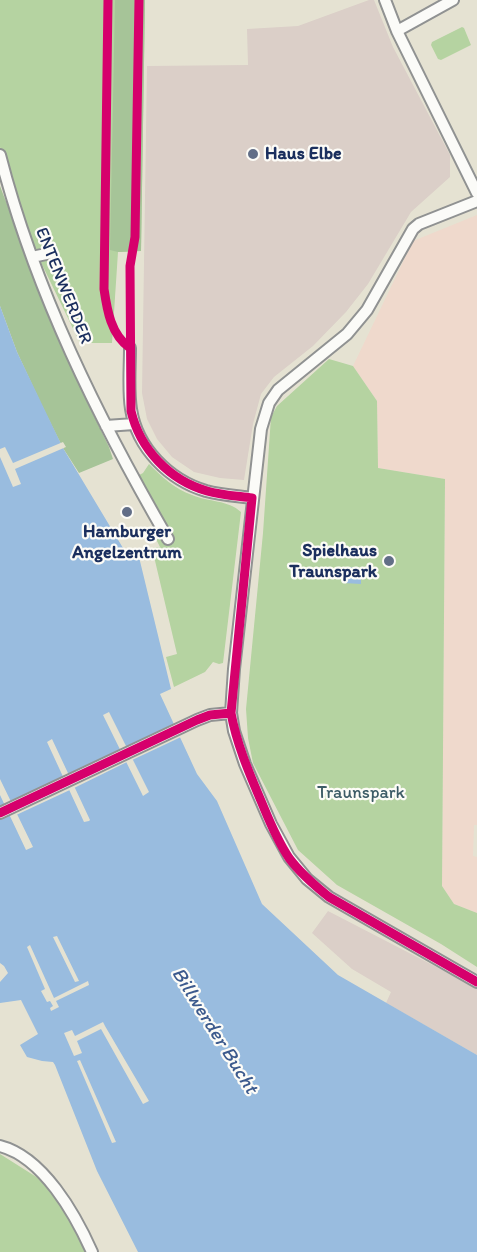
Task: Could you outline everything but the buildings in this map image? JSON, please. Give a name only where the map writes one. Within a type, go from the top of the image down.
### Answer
[{"type":"street","points":[[386,0],[397,31],[477,193]]},
{"type":"street","points":[[397,31],[453,0]]},
{"type":"street","name":"ENTENWERDER","points":[[0,155],[32,257],[67,343],[106,426],[168,539]]},
{"type":"street","points":[[477,201],[419,224],[413,229],[375,299],[359,321],[347,334],[273,396],[264,413],[252,498],[231,713],[234,731],[245,764],[271,824],[289,857],[307,879],[329,897],[477,982]]},
{"type":"street","points":[[32,257],[51,253]]},
{"type":"street","points":[[130,348],[129,400],[134,424],[154,456],[169,472],[208,492],[252,498]]},
{"type":"street","points":[[106,426],[134,424]]},
{"type":"street","points":[[0,813],[177,729],[210,715],[231,713]]},
{"type":"street","points":[[0,1146],[11,1149],[28,1161],[52,1185],[75,1216],[92,1252]]},
{"type":"shaded area","points":[[374,0],[393,47],[450,155],[450,177],[411,212],[368,284],[346,312],[313,346],[274,377],[261,394],[253,424],[244,480],[220,478],[194,472],[172,457],[157,439],[147,419],[142,393],[147,66],[248,65],[247,29],[298,26]]},
{"type":"shaded area","points":[[477,215],[477,825],[474,825],[473,856],[477,857],[477,913],[454,904],[442,886],[445,479],[378,468],[377,401],[353,366],[413,241]]},
{"type":"shaded area","points":[[328,911],[477,988],[477,1055],[386,1003],[391,992],[352,969],[312,933]]},
{"type":"green space","points":[[0,0],[145,0],[141,251],[118,252],[112,343],[80,343],[34,248],[11,186],[0,147]]},
{"type":"green space","points":[[115,0],[145,0],[141,251],[110,250]]},
{"type":"green space","points":[[462,27],[471,45],[441,60],[438,59],[431,45],[432,42]]},
{"type":"green space","points":[[0,186],[59,340],[113,459],[79,473],[63,448],[43,408],[17,352],[0,306]]},
{"type":"green space","name":"Traunspark","points":[[329,359],[353,366],[377,401],[378,468],[445,479],[442,886],[454,904],[477,913],[477,967],[337,885],[298,850],[253,763],[246,709],[263,533],[271,417],[277,406]]},
{"type":"green space","points":[[149,464],[180,489],[198,497],[230,505],[241,512],[223,663],[213,662],[205,672],[174,687],[166,657],[177,654],[152,548],[160,547],[155,537],[160,535],[137,476],[143,473]]},
{"type":"green space","points":[[0,1154],[38,1178],[71,1215],[87,1252],[0,1252]]},
{"type":"water","name":"Billwerder Bucht","points":[[0,306],[17,352],[63,448],[129,558],[139,557],[171,689],[160,694],[197,774],[217,801],[262,904],[338,975],[477,1055],[477,1252],[138,1252],[97,1171],[55,1065],[53,1062],[27,1057],[20,1045],[38,1034],[21,1000],[0,1003],[0,982],[8,973],[0,963],[0,795],[26,850],[33,847],[0,779]],"holes":[[[109,712],[149,792],[143,796],[103,715]],[[52,739],[90,820],[89,821],[84,822],[47,742]]]},
{"type":"water","points":[[344,567],[361,568],[361,584],[344,583]]},
{"type":"pier","points":[[63,442],[66,447],[15,469],[21,484],[13,487],[0,457],[0,449],[5,447],[13,463]]},
{"type":"pier","points":[[175,724],[181,737],[130,761],[124,748]]},
{"type":"pier","points":[[123,748],[129,761],[72,789],[66,775]]},
{"type":"pier","points":[[66,775],[72,789],[14,816],[8,803]]},
{"type":"pier","points":[[57,936],[79,981],[75,982],[53,937]]},
{"type":"pier","points":[[30,945],[54,998],[88,981],[89,985],[56,1001],[59,1007],[51,1011],[50,1008],[53,1006],[50,1001],[47,1002],[41,991],[45,989],[27,947]]},
{"type":"pier","points":[[103,1022],[149,1101],[143,1104],[101,1029],[77,1041],[82,1053],[74,1056],[64,1033],[72,1030],[75,1036]]},
{"type":"pier","points":[[80,1060],[116,1142],[112,1143],[77,1061]]},
{"type":"cycle path","points":[[108,0],[104,289],[114,329],[130,348]]},
{"type":"cycle path","points":[[139,0],[135,237],[130,266],[131,411],[135,425],[149,450],[158,461],[180,479],[207,491],[252,498],[231,713],[241,749],[275,834],[289,858],[303,874],[329,897],[477,982]]},
{"type":"cycle path","points":[[0,813],[197,720],[210,715],[231,713]]},
{"type":"place","name":"Haus Elbe","points":[[253,154]]},
{"type":"place","name":"Hamburger Angelzentrum","points":[[127,512]]},
{"type":"place","name":"Spielhaus Traunspark","points":[[389,561]]}]
